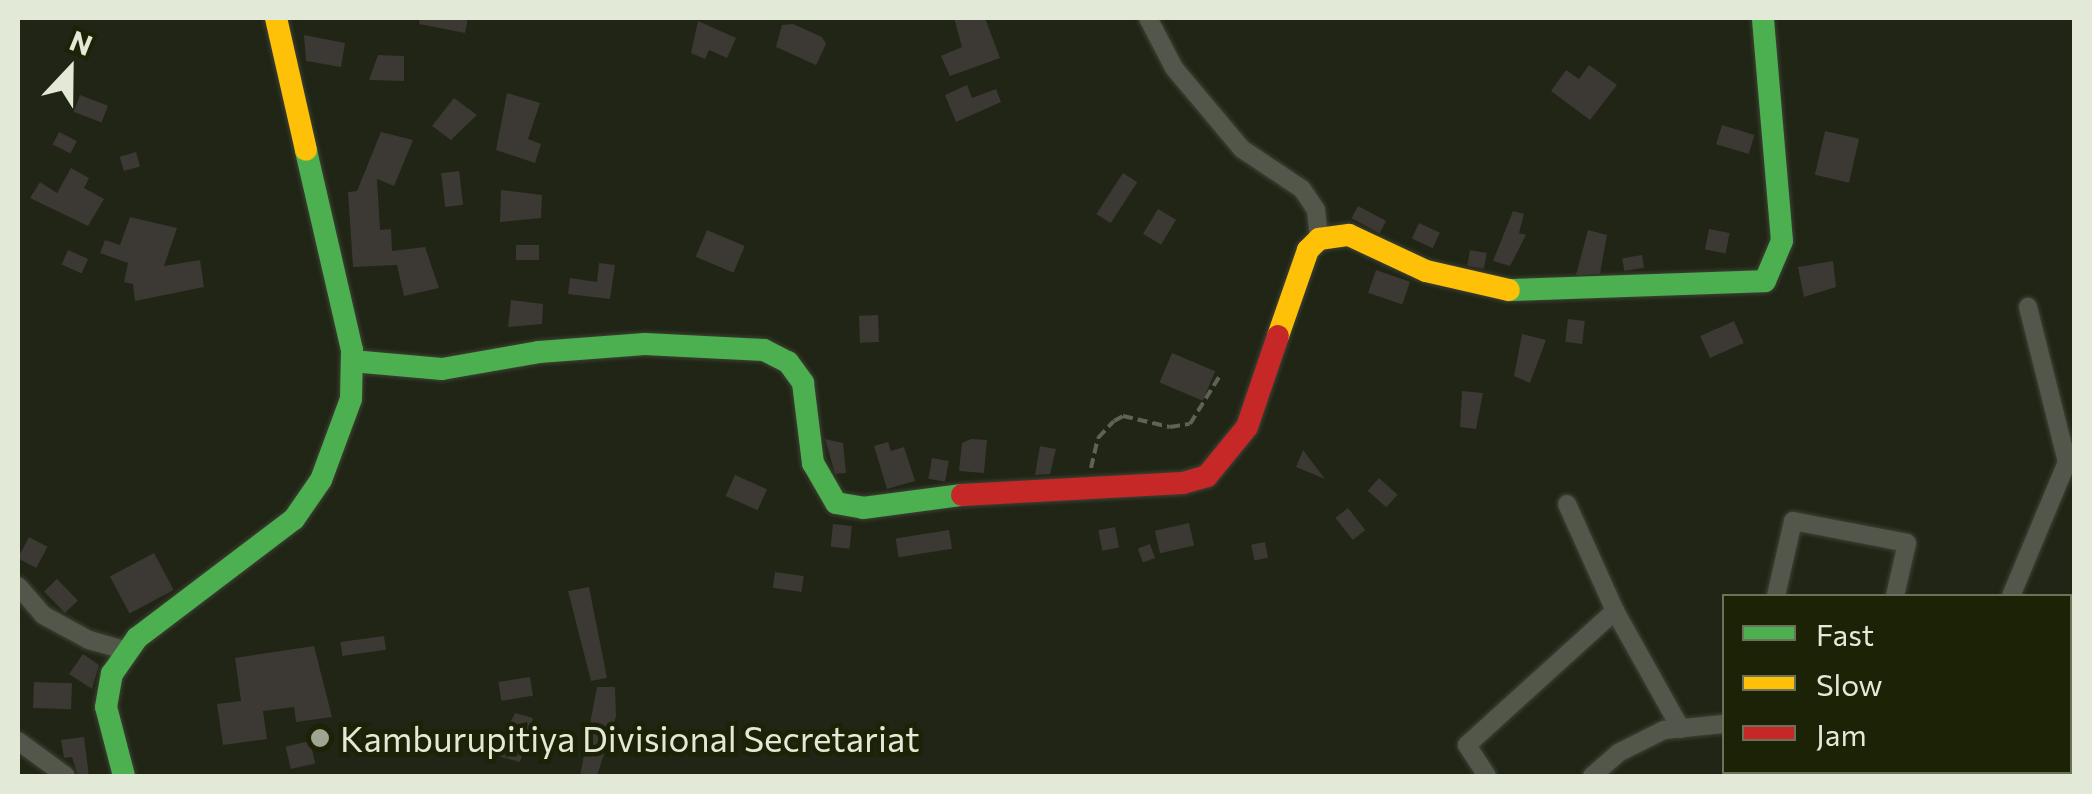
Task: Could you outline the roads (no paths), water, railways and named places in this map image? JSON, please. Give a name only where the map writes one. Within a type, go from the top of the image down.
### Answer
[{"type":"street","points":[[124,776],[106,707],[112,674],[128,651],[294,519],[321,480],[350,399],[352,362],[276,18]]},
{"type":"street","points":[[1148,18],[1174,68],[1242,149],[1302,189],[1316,210],[1318,240]]},
{"type":"street","points":[[352,362],[442,370],[539,352],[645,344],[764,350],[788,362],[803,383],[813,463],[836,504],[892,508],[975,493],[1183,483],[1220,464],[1247,427],[1308,250],[1318,240],[1349,235],[1426,272],[1502,292],[1757,286],[1775,270],[1782,240],[1763,18]]},
{"type":"street","points":[[2012,594],[2068,462],[2028,307]]},
{"type":"street","points":[[1567,504],[1614,611],[1681,728]]},
{"type":"street","points":[[1776,594],[1793,521],[1906,543],[1895,594]]},
{"type":"street","points":[[18,586],[43,615],[89,640],[128,651]]},
{"type":"street","points":[[1487,776],[1466,745],[1614,611]]},
{"type":"street","points":[[1592,776],[1618,754],[1681,728],[1722,724]]},
{"type":"street","points":[[18,741],[66,776]]},
{"type":"place","name":"Kamburupitiya Divisional Secretariat","points":[[320,738]]}]
